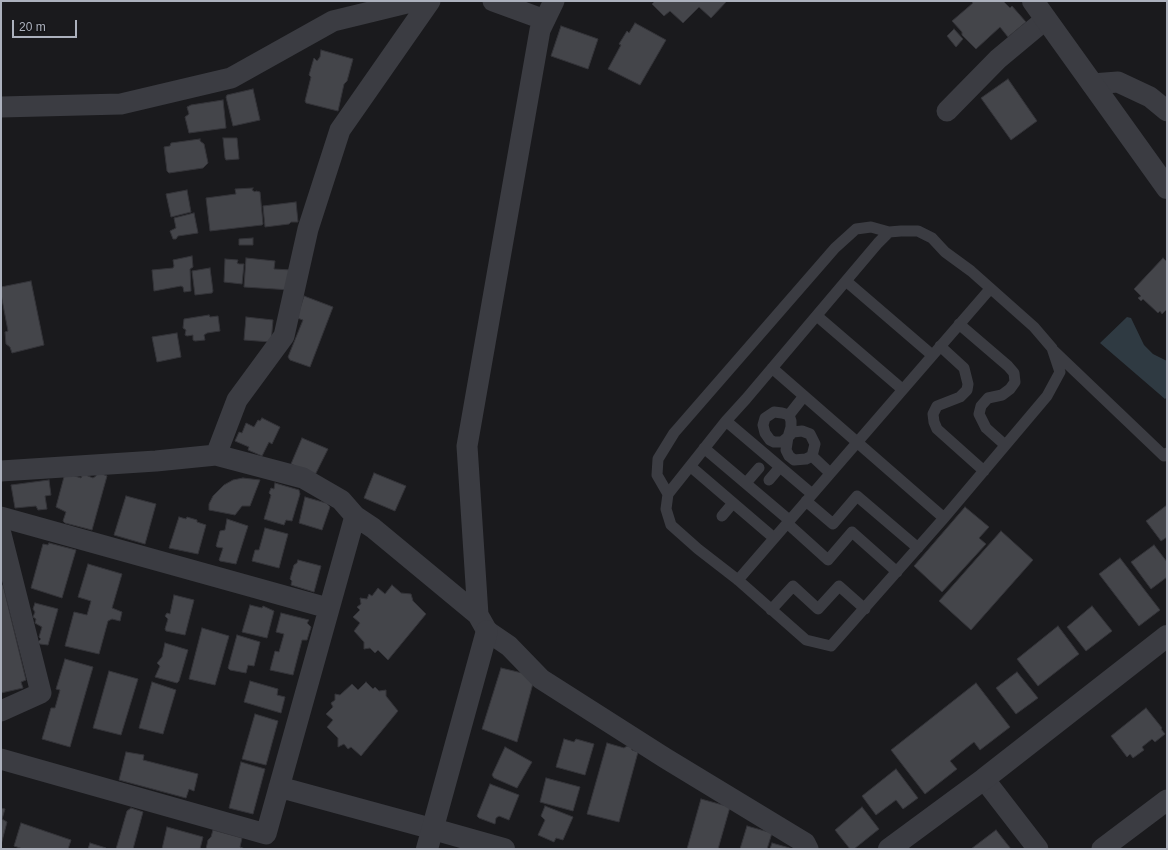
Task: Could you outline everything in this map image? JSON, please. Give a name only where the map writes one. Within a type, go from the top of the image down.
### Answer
[{"type":"street","points":[[1,107],[121,104],[231,78],[333,21],[415,1]]},
{"type":"street","points":[[216,455],[237,400],[284,336],[308,229],[340,130],[430,1]]},
{"type":"street","points":[[493,1],[545,20]]},
{"type":"street","points":[[430,839],[482,623],[467,446],[540,30],[554,1]]},
{"type":"street","points":[[1033,1],[1167,188]]},
{"type":"street","points":[[947,111],[998,59],[1046,19]]},
{"type":"street","points":[[1092,84],[1118,82],[1150,97],[1167,111]]},
{"type":"street","points":[[1,471],[156,461],[216,455],[303,478],[341,500],[355,516],[373,528],[508,646],[541,680],[665,758],[806,843],[808,849]]},
{"type":"street","points":[[1,759],[266,834],[328,608],[355,516]]},
{"type":"street","points":[[1,517],[328,608]]},
{"type":"street","points":[[1,534],[41,693],[1,711]]},
{"type":"street","points":[[889,849],[984,779],[1167,636]]},
{"type":"street","points":[[984,779],[1038,849]]},
{"type":"street","points":[[279,787],[430,839],[504,849]]},
{"type":"street","points":[[1102,849],[1167,800]]},
{"type":"lane","points":[[668,494],[657,475],[658,459],[674,433],[836,248],[856,229],[871,227],[889,232],[918,231],[932,238],[945,252],[971,271],[1034,327],[1052,348],[1164,456],[1167,453]]},
{"type":"lane","points":[[889,232],[726,421],[668,494],[666,509],[671,525],[698,549],[738,580],[806,640],[831,646],[865,609],[984,471],[1047,396],[1060,372],[1052,348]]},
{"type":"lane","points":[[846,281],[932,356]]},
{"type":"lane","points":[[738,580],[990,288]]},
{"type":"lane","points":[[817,316],[902,389]]},
{"type":"lane","points":[[960,324],[1014,373],[1015,382],[1010,389],[1002,394],[988,398],[981,406],[979,414],[986,428],[1005,445]]},
{"type":"lane","points":[[940,346],[964,368],[968,384],[967,390],[960,397],[937,406],[933,414],[934,422],[937,430],[984,471]]},
{"type":"lane","points":[[772,368],[944,518]]},
{"type":"lane","points":[[789,415],[804,396]]},
{"type":"lane","points":[[788,437],[786,450],[789,456],[794,460],[806,459],[812,456],[815,444],[810,434],[802,431],[793,432],[788,437],[782,442],[774,442],[770,440],[765,433],[763,425],[765,418],[774,412],[782,412],[789,415],[791,427],[788,437]]},
{"type":"lane","points":[[726,421],[780,467],[833,524],[857,496],[918,548]]},
{"type":"lane","points":[[704,448],[746,483],[828,560],[852,532],[897,572]]},
{"type":"lane","points":[[812,456],[830,473]]},
{"type":"lane","points":[[690,466],[774,538]]},
{"type":"lane","points":[[769,480],[780,467]]},
{"type":"lane","points":[[746,483],[759,468]]},
{"type":"lane","points":[[722,516],[733,503]]},
{"type":"lane","points":[[771,610],[794,586],[818,608],[839,586],[865,609]]},
{"type":"shaded area","points":[[1127,317],[1131,318],[1144,345],[1153,354],[1167,361],[1167,397],[1165,399],[1100,343]]},
{"type":"building","points":[[655,1],[727,1],[711,18],[699,7],[683,23],[670,11],[664,16],[652,4]]},
{"type":"building","points":[[971,1],[1003,1],[1010,8],[1012,6],[1026,22],[1008,37],[1000,27],[976,49],[962,35],[962,32],[952,21],[973,3]]},
{"type":"building","points":[[635,23],[666,40],[640,85],[608,69],[621,45],[619,44],[627,31],[629,33]]},
{"type":"building","points":[[561,26],[598,39],[588,69],[551,56]]},
{"type":"building","points":[[954,29],[963,39],[956,47],[947,36]]},
{"type":"building","points":[[321,50],[353,59],[347,81],[344,84],[338,111],[306,103],[305,101],[311,77],[309,75],[314,58],[317,61],[320,57]]},
{"type":"building","points":[[1008,79],[1037,121],[1011,140],[981,98]]},
{"type":"building","points":[[253,89],[260,120],[233,126],[226,97],[227,95]]},
{"type":"building","points":[[223,100],[226,128],[189,133],[185,117],[189,114],[187,107]]},
{"type":"building","points":[[223,138],[237,138],[239,159],[226,160]]},
{"type":"building","points":[[200,139],[200,141],[204,144],[208,163],[203,168],[169,173],[167,171],[164,147],[170,146],[171,143]]},
{"type":"building","points":[[253,188],[252,190],[255,192],[260,192],[262,225],[210,231],[206,198],[236,194],[235,189]]},
{"type":"building","points":[[187,190],[191,212],[171,217],[166,194]]},
{"type":"building","points":[[296,202],[298,222],[265,227],[263,206]]},
{"type":"building","points":[[194,213],[198,233],[178,236],[176,239],[173,239],[170,231],[176,228],[174,218]]},
{"type":"building","points":[[253,238],[253,245],[239,245],[239,239]]},
{"type":"building","points":[[192,256],[193,267],[190,269],[191,291],[184,292],[183,287],[181,286],[154,291],[152,270],[173,268],[173,260]]},
{"type":"building","points":[[246,258],[275,261],[274,269],[292,270],[291,290],[244,287]]},
{"type":"building","points":[[1163,258],[1167,262],[1167,309],[1162,314],[1160,311],[1158,313],[1143,299],[1141,301],[1138,298],[1141,296],[1134,289]]},
{"type":"building","points":[[225,259],[238,260],[237,263],[244,264],[242,284],[224,282]]},
{"type":"building","points":[[210,268],[212,293],[195,295],[192,271]]},
{"type":"building","points":[[31,281],[44,345],[12,353],[10,347],[6,344],[5,332],[8,331],[1,287]]},
{"type":"building","points":[[304,296],[333,307],[310,367],[290,360],[288,357],[303,320],[297,318]]},
{"type":"building","points":[[209,315],[210,317],[218,316],[220,331],[207,333],[204,335],[205,340],[195,341],[193,340],[193,335],[185,335],[186,330],[183,328],[184,319]]},
{"type":"building","points":[[246,317],[273,320],[271,342],[244,340]]},
{"type":"building","points":[[177,333],[181,357],[157,362],[152,337]]},
{"type":"building","points":[[262,418],[280,427],[272,444],[269,442],[262,456],[248,450],[249,447],[235,441],[239,432],[242,433],[246,423],[254,427],[258,420],[260,421]]},
{"type":"building","points":[[302,438],[328,449],[315,475],[291,464]]},
{"type":"building","points":[[97,472],[107,476],[92,530],[65,523],[63,521],[66,512],[56,507],[65,473],[81,478],[83,474],[93,478],[96,476]]},
{"type":"building","points":[[374,473],[406,486],[395,511],[364,498]]},
{"type":"building","points":[[243,478],[260,480],[250,506],[242,506],[235,515],[209,510],[209,504],[213,496],[224,485],[233,480]]},
{"type":"building","points":[[49,480],[51,495],[45,496],[47,509],[38,510],[36,506],[15,508],[11,485]]},
{"type":"building","points":[[275,483],[299,490],[300,494],[292,521],[286,520],[284,525],[264,519],[271,495],[269,493],[271,488],[274,489]]},
{"type":"building","points":[[126,496],[156,504],[145,544],[114,535]]},
{"type":"building","points":[[305,497],[326,503],[330,507],[322,530],[299,523]]},
{"type":"building","points":[[1167,505],[1167,537],[1161,541],[1146,521]]},
{"type":"building","points":[[965,507],[989,527],[979,538],[986,544],[942,592],[914,566]]},
{"type":"building","points":[[179,517],[186,519],[187,517],[206,525],[198,554],[169,548]]},
{"type":"building","points":[[227,519],[248,526],[236,564],[220,561],[223,548],[216,546],[220,531],[225,530]]},
{"type":"building","points":[[265,528],[288,534],[279,568],[252,561],[255,550],[259,550]]},
{"type":"building","points":[[1001,531],[1033,560],[971,630],[939,601]]},
{"type":"building","points":[[49,543],[76,550],[62,598],[31,588],[43,544],[48,545]]},
{"type":"building","points":[[1154,545],[1167,562],[1167,577],[1151,589],[1131,562]]},
{"type":"building","points":[[1120,558],[1160,610],[1139,626],[1099,574]]},
{"type":"building","points":[[298,560],[321,566],[314,592],[291,585],[292,581],[290,579],[294,565]]},
{"type":"building","points":[[88,564],[122,574],[112,608],[122,612],[120,621],[112,619],[108,621],[99,654],[65,646],[74,612],[87,615],[91,601],[78,597]]},
{"type":"building","points":[[1,585],[3,585],[26,680],[21,682],[23,688],[1,693]]},
{"type":"building","points":[[392,585],[401,593],[411,594],[413,601],[426,614],[388,660],[378,650],[375,653],[370,648],[364,649],[364,642],[354,631],[360,623],[353,617],[360,610],[357,607],[361,604],[360,598],[367,599],[369,594],[372,596],[378,588],[385,594]]},
{"type":"building","points":[[174,595],[194,600],[185,635],[166,631],[165,629],[168,619],[165,616],[167,613],[170,614]]},
{"type":"building","points":[[35,603],[58,609],[48,645],[40,644],[38,642],[41,639],[39,637],[42,627],[35,623],[36,619],[33,617],[35,612],[33,609]]},
{"type":"building","points":[[250,605],[262,608],[263,606],[274,611],[267,638],[242,632]]},
{"type":"building","points":[[1092,606],[1112,631],[1086,651],[1067,627]]},
{"type":"building","points":[[281,613],[309,620],[307,623],[311,627],[307,640],[302,640],[293,675],[270,670],[275,651],[279,652],[284,634],[276,632]]},
{"type":"building","points":[[1058,626],[1079,654],[1038,686],[1017,659]]},
{"type":"building","points":[[202,628],[229,636],[215,685],[189,679]]},
{"type":"building","points":[[237,635],[260,642],[254,666],[248,665],[246,673],[230,670],[228,668]]},
{"type":"building","points":[[165,643],[188,650],[179,681],[177,683],[155,677],[160,666],[157,663],[162,657]]},
{"type":"building","points":[[65,659],[93,667],[70,747],[42,739],[51,708],[55,708],[60,690],[56,689]]},
{"type":"building","points":[[501,668],[535,676],[517,742],[482,729]]},
{"type":"building","points":[[109,671],[138,679],[121,735],[93,728]]},
{"type":"building","points":[[1017,672],[1038,698],[1016,714],[996,688]]},
{"type":"building","points":[[250,681],[278,689],[277,695],[285,697],[281,713],[244,702]]},
{"type":"building","points":[[152,682],[176,690],[163,734],[139,728]]},
{"type":"building","points":[[366,682],[373,689],[375,687],[379,691],[386,690],[386,696],[398,711],[361,756],[351,747],[348,749],[344,744],[338,747],[338,738],[327,727],[333,720],[326,714],[333,707],[331,703],[335,700],[335,694],[340,695],[352,684],[358,690]]},
{"type":"building","points":[[976,683],[1010,727],[980,750],[974,742],[950,761],[957,769],[925,794],[891,750]]},
{"type":"building","points":[[1146,708],[1165,734],[1155,742],[1152,739],[1142,747],[1144,750],[1133,758],[1130,754],[1127,757],[1111,736]]},
{"type":"building","points":[[255,714],[278,721],[266,765],[242,759]]},
{"type":"building","points":[[564,739],[574,742],[576,739],[594,744],[585,775],[556,767]]},
{"type":"building","points":[[607,743],[624,748],[627,746],[631,747],[632,750],[638,752],[619,822],[587,814]]},
{"type":"building","points":[[505,747],[532,762],[517,788],[494,778],[492,775]]},
{"type":"building","points":[[126,752],[144,755],[143,760],[198,774],[194,791],[189,789],[186,798],[119,780]]},
{"type":"building","points":[[241,762],[265,769],[253,814],[229,808]]},
{"type":"building","points":[[896,769],[918,798],[903,809],[896,800],[876,815],[862,796]]},
{"type":"building","points":[[546,778],[580,787],[573,811],[540,802]]},
{"type":"building","points":[[490,784],[519,795],[509,820],[499,816],[496,818],[495,824],[477,816]]},
{"type":"building","points":[[701,799],[730,807],[718,849],[687,849]]},
{"type":"building","points":[[545,806],[573,817],[563,840],[556,838],[554,842],[538,835],[545,820],[541,816]]},
{"type":"building","points":[[862,807],[879,829],[854,849],[850,849],[835,830]]},
{"type":"building","points":[[1,808],[5,809],[2,819],[7,822],[1,845]]},
{"type":"building","points":[[131,808],[143,812],[133,849],[116,849],[127,811]]},
{"type":"building","points":[[21,823],[71,840],[68,849],[23,849],[14,846]]},
{"type":"building","points":[[747,826],[772,833],[767,849],[740,849]]},
{"type":"building","points":[[167,827],[203,837],[200,849],[162,849]]},
{"type":"building","points":[[213,830],[242,838],[240,847],[245,849],[206,849],[208,840],[211,837]]},
{"type":"building","points":[[996,830],[1011,849],[971,849]]},
{"type":"building","points":[[90,843],[106,848],[106,849],[88,849]]},
{"type":"building","points":[[772,843],[793,849],[770,849]]}]
